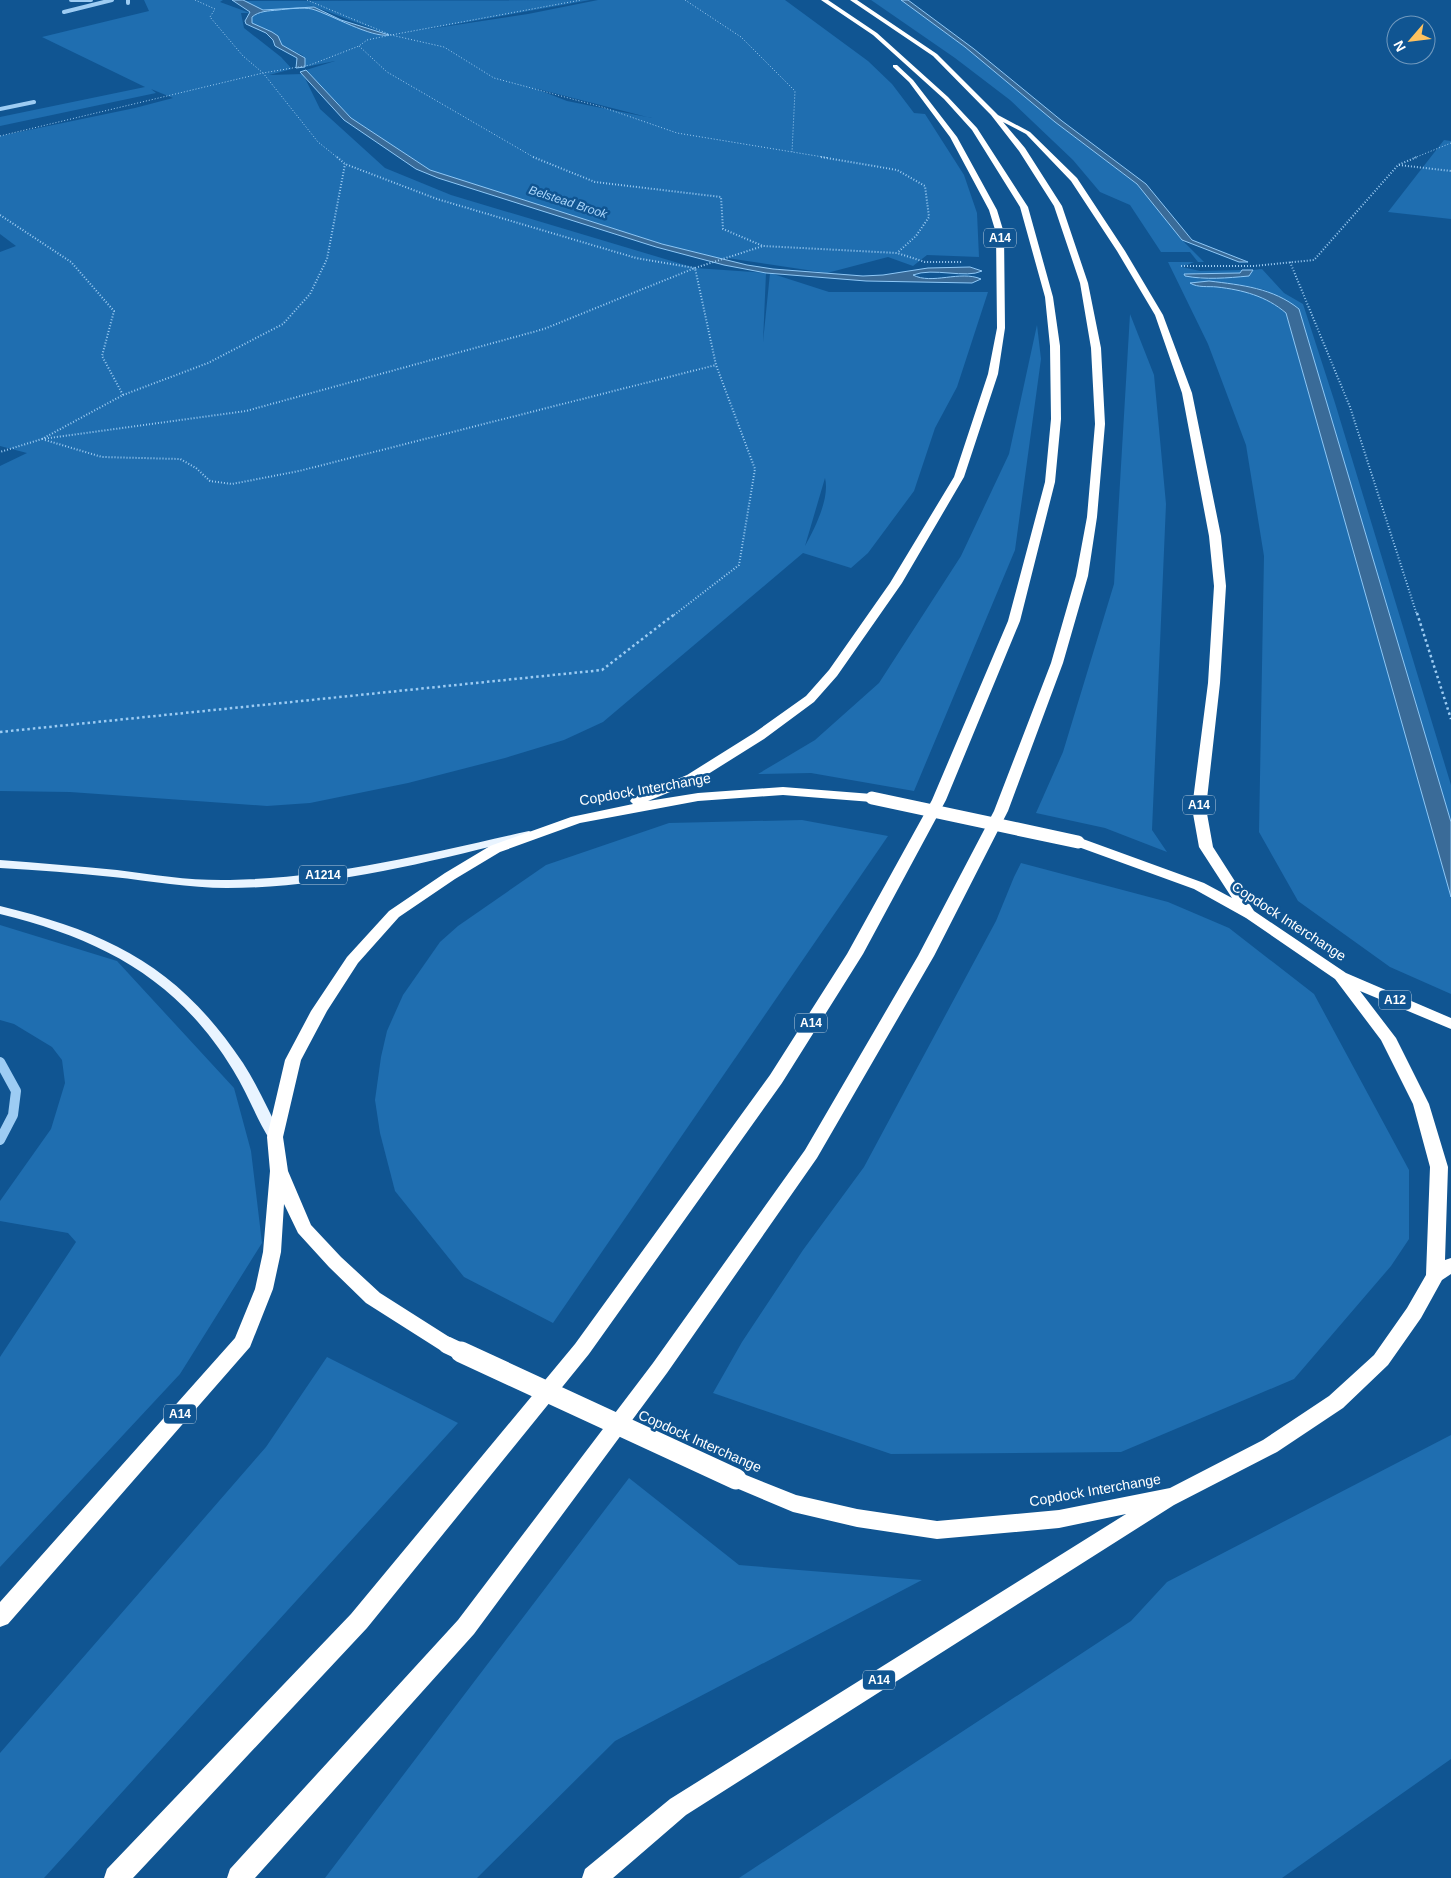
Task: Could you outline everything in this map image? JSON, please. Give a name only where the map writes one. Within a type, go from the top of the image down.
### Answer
[{"type":"highway","name":"A14","points":[[116,1878],[359,1621],[582,1349],[759,1103],[854,954],[939,800],[1014,621],[1050,482],[1056,419],[1056,355],[1049,297],[1024,207],[975,129],[946,98],[824,0]]},
{"type":"highway","name":"A14","points":[[239,1878],[466,1627],[660,1368],[810,1154],[926,956],[1001,811],[1057,663],[1082,576],[1092,517],[1100,424],[1096,348],[1084,283],[1058,206],[1022,150],[993,114],[934,55],[900,30],[853,0]]},
{"type":"highway","name":"A14","points":[[610,812],[692,778],[759,736],[810,698],[833,673],[896,584],[959,477],[994,374],[1001,328],[1000,233],[993,210],[953,136],[911,80],[890,60]]},
{"type":"highway","name":"A14","points":[[993,114],[1028,133],[1074,180],[1159,315],[1187,393],[1215,536],[1220,586],[1214,683],[1198,808],[1206,847],[1251,915]]},
{"type":"highway","name":"Copdock Interchange","points":[[783,791],[872,798],[1078,842],[1199,886],[1251,915],[1340,976],[1388,1038],[1421,1104],[1439,1167],[1443,1270],[1381,1360],[1336,1402],[1270,1446],[1174,1496],[1059,1518],[937,1530],[857,1518],[793,1503],[447,1346],[373,1298],[335,1262],[304,1228],[279,1171],[275,1137],[294,1060],[319,1011],[352,960],[394,914],[494,849],[576,820],[610,812],[698,796],[783,791]]},
{"type":"highway","name":"A12","points":[[1340,976],[1451,1024]]},
{"type":"highway","name":"A14","points":[[0,1617],[244,1342],[264,1290],[272,1252],[279,1171]]},
{"type":"highway","name":"A14","points":[[594,1878],[678,1807],[1174,1496]]},
{"type":"main road","name":"A1214","points":[[0,864],[97,871],[185,882],[239,884],[359,871],[546,830]]},
{"type":"main road","points":[[0,910],[50,922],[103,943],[152,970],[179,992],[205,1020],[238,1066],[275,1137]]},
{"type":"street","points":[[71,0],[91,0]]},
{"type":"street","points":[[0,109],[34,102]]},
{"type":"street","points":[[0,1062],[16,1091],[13,1115],[0,1140]]},
{"type":"lane","points":[[64,12],[112,0]]},
{"type":"path","points":[[195,0],[215,9],[210,17],[243,56],[256,65],[263,73],[318,142],[345,164],[437,200],[636,258],[695,268]]},
{"type":"path","points":[[307,0],[391,35],[444,47],[494,78],[602,107],[677,133],[897,170],[925,186],[929,217],[916,236],[897,253]]},
{"type":"path","points":[[0,136],[263,73],[310,66],[359,46],[367,40],[508,12],[581,0]]},
{"type":"path","points":[[685,0],[741,37],[795,91],[792,152]]},
{"type":"path","points":[[359,46],[387,72],[538,160],[595,182],[721,197],[723,229],[763,246],[897,253],[925,262],[963,262]]},
{"type":"path","points":[[1181,266],[1254,266],[1314,260],[1398,165],[1451,143]]},
{"type":"path","points":[[42,439],[123,395],[208,363],[283,324],[310,294],[327,259],[345,164]]},
{"type":"path","points":[[1398,165],[1451,171]]},
{"type":"path","points":[[0,215],[70,262],[114,310],[102,356],[123,395]]},
{"type":"path","points":[[0,452],[42,439],[246,411],[544,329],[695,268],[763,246]]},
{"type":"path","points":[[1290,262],[1350,407],[1451,719]]},
{"type":"path","points":[[0,732],[602,670],[739,565],[755,469],[716,365],[695,268]]},
{"type":"path","points":[[42,439],[102,457],[180,459],[196,468],[210,481],[232,484],[299,471],[716,365]]},
{"type":"shaded area","points":[[144,0],[223,0],[220,2],[250,13],[241,13],[244,28],[281,57],[292,69],[269,75],[303,74],[320,109],[385,168],[451,195],[695,268],[766,273],[763,342],[770,273],[829,292],[988,292],[957,387],[935,428],[914,491],[868,553],[851,568],[803,553],[603,722],[564,740],[505,758],[408,783],[310,803],[267,806],[70,792],[0,791],[0,466],[27,453],[0,446],[0,252],[16,246],[0,234],[0,136],[135,108],[173,98],[151,89],[156,93],[0,126],[0,117],[145,87],[42,37],[149,11]],"holes":[[[825,478],[826,486],[821,513],[805,546]]]},
{"type":"shaded area","points":[[232,0],[243,0],[263,10],[293,8],[258,14],[252,17],[252,23],[272,32],[278,36],[282,45],[305,58],[305,67],[296,68],[297,58],[275,46],[273,40],[266,33],[246,24],[245,21],[250,12]]},
{"type":"shaded area","points":[[590,0],[429,29],[528,14],[598,0],[785,0],[868,61],[892,84],[914,113],[925,114],[964,175],[977,213],[979,257],[927,255],[913,266],[888,257],[827,273],[727,258],[721,259],[659,243],[433,172],[351,118],[306,70],[335,61],[305,67],[305,58],[302,55],[281,45],[273,33],[252,23],[252,20],[256,13],[260,12],[282,9],[310,9],[372,33],[389,35],[305,3],[314,7],[263,10],[243,1]],"holes":[[[534,88],[647,117],[567,101]]]},
{"type":"shaded area","points":[[871,0],[901,0],[965,47],[1055,122],[1137,184],[1182,240],[1204,262],[1198,262],[1190,252],[1161,252],[1130,205],[1100,192],[1073,160],[1010,100],[955,58]]},
{"type":"shaded area","points":[[901,0],[908,0],[974,49],[1062,121],[1146,184],[1192,240],[1248,262],[1239,262],[1182,240],[1137,184],[1055,122],[965,47]]},
{"type":"shaded area","points":[[314,7],[341,20],[389,35],[372,33],[308,8],[297,8]]},
{"type":"shaded area","points":[[306,70],[351,118],[430,170],[662,244],[747,265],[773,269],[863,276],[928,268],[970,267],[982,271],[967,274],[930,272],[913,275],[929,279],[964,276],[981,279],[972,283],[866,281],[766,273],[724,265],[656,247],[438,178],[416,169],[344,120],[300,72]]},
{"type":"shaded area","points":[[1444,140],[1451,141],[1451,219],[1388,212]]},
{"type":"shaded area","points":[[1168,262],[1194,262],[1182,267],[1200,271],[1242,270],[1240,273],[1195,273],[1199,279],[1249,276],[1253,270],[1262,269],[1284,293],[1303,304],[1451,785],[1451,822],[1299,309],[1265,290],[1209,281],[1199,286],[1222,287],[1256,295],[1286,313],[1451,897],[1451,994],[1390,967],[1298,901],[1259,832],[1264,556],[1246,445],[1208,344]]},
{"type":"shaded area","points":[[1242,270],[1253,270],[1249,276],[1225,278],[1193,277],[1185,276],[1184,274],[1240,273]]},
{"type":"shaded area","points":[[1209,281],[1245,286],[1268,292],[1279,296],[1299,309],[1451,822],[1451,897],[1286,313],[1270,302],[1254,295],[1236,290],[1193,285],[1190,283]]},
{"type":"shaded area","points":[[1130,314],[1154,375],[1166,504],[1152,830],[1167,852],[1105,828],[1036,813],[1063,752],[1114,584]]},
{"type":"shaded area","points":[[1037,325],[1041,359],[1015,550],[914,791],[811,773],[758,774],[815,740],[879,683],[961,556],[1009,454]]},
{"type":"shaded area","points":[[802,820],[888,836],[553,1323],[464,1277],[395,1191],[380,1133],[375,1100],[387,1031],[403,995],[440,942],[458,926],[546,865],[669,823]]},
{"type":"shaded area","points":[[1021,863],[1168,902],[1229,928],[1314,994],[1409,1170],[1409,1239],[1391,1266],[1294,1379],[1121,1452],[891,1454],[713,1393],[742,1342],[803,1250],[864,1167],[996,921]]},
{"type":"shaded area","points":[[0,925],[117,961],[234,1088],[251,1151],[262,1243],[180,1374],[0,1567],[0,1357],[76,1242],[68,1233],[0,1221],[0,1201],[51,1129],[65,1083],[62,1060],[52,1047],[14,1024],[0,1020]]},
{"type":"shaded area","points":[[327,1357],[458,1423],[44,1878],[0,1878],[0,1753],[266,1447]]},
{"type":"shaded area","points":[[1451,1435],[1451,1759],[1282,1878],[739,1878],[1131,1621],[1167,1582]]},
{"type":"shaded area","points":[[629,1478],[739,1565],[922,1580],[615,1741],[477,1878],[325,1878]]},
{"type":"water label","name":"Belstead Brook","points":[[568,202]]}]
